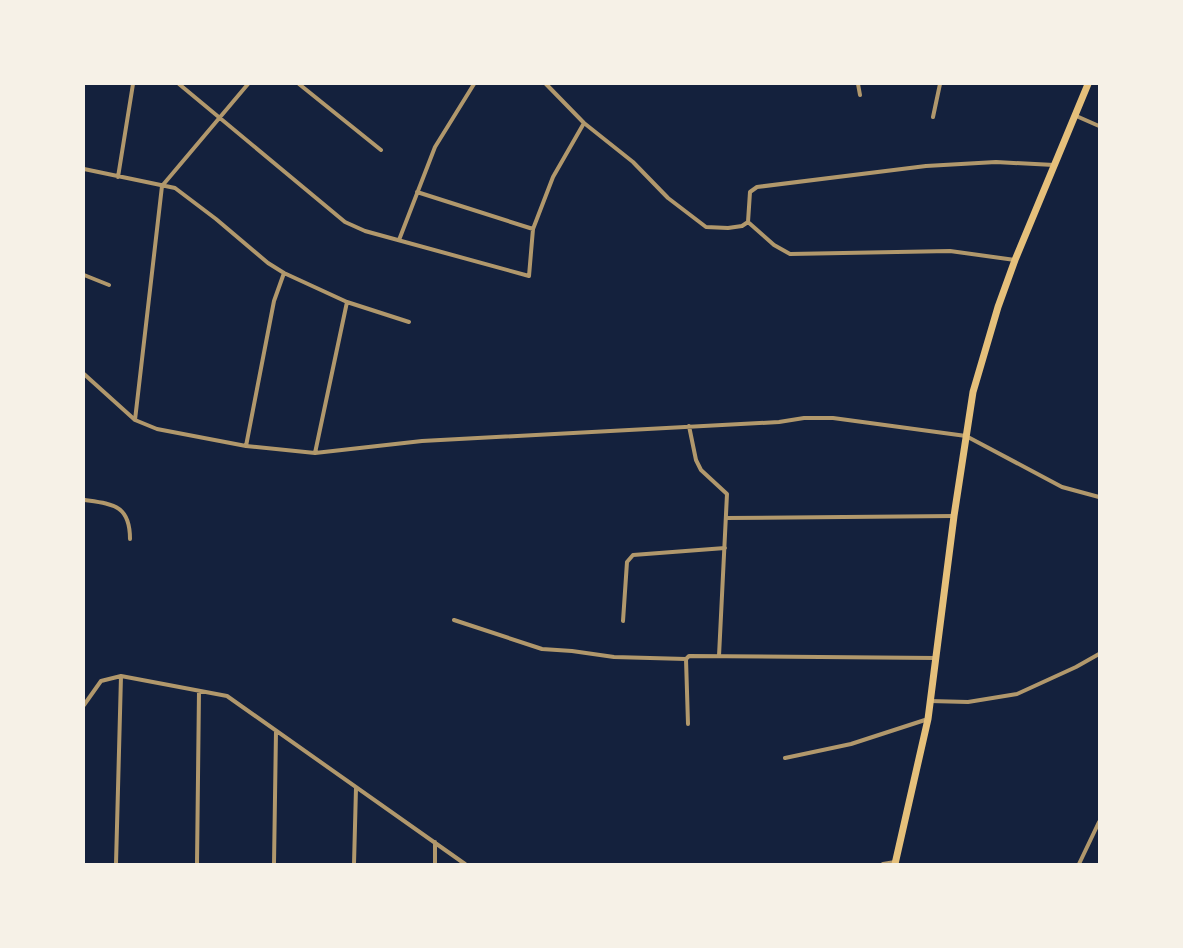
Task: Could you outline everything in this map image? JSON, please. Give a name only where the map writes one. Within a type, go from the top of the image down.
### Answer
[{"type":"main road","points":[[896,863],[928,719],[954,516],[973,392],[982,358],[1015,260],[1088,84]]},
{"type":"street","points":[[118,177],[133,84]]},
{"type":"street","points":[[179,84],[345,222],[366,231],[529,276],[533,229],[553,178],[584,123]]},
{"type":"street","points":[[135,420],[162,186],[248,84]]},
{"type":"street","points":[[299,84],[381,150]]},
{"type":"street","points":[[399,240],[435,147],[474,84]]},
{"type":"street","points":[[546,84],[584,123],[633,162],[668,198],[706,227],[728,228],[742,226],[748,222]]},
{"type":"street","points":[[858,84],[860,95]]},
{"type":"street","points":[[933,117],[940,84]]},
{"type":"street","points":[[1074,115],[1099,126]]},
{"type":"street","points":[[748,222],[750,192],[757,187],[926,166],[996,162],[1054,165]]},
{"type":"street","points":[[84,169],[174,188],[284,273],[347,302],[409,322]]},
{"type":"street","points":[[417,192],[533,229]]},
{"type":"street","points":[[748,222],[774,246],[790,254],[950,251],[1015,260]]},
{"type":"street","points":[[246,446],[274,300],[284,273]]},
{"type":"street","points":[[84,275],[109,285]]},
{"type":"street","points":[[315,453],[347,302]]},
{"type":"street","points":[[84,374],[135,420],[157,429],[246,446],[315,453],[422,441],[779,422],[804,418],[833,418],[966,436],[1062,487],[1099,497]]},
{"type":"street","points":[[689,426],[696,460],[701,470],[727,494],[719,656]]},
{"type":"street","points":[[84,501],[102,502],[123,510],[130,528],[130,539]]},
{"type":"street","points":[[726,518],[954,516]]},
{"type":"street","points":[[623,621],[627,562],[633,555],[724,548]]},
{"type":"street","points":[[454,620],[542,649],[600,654],[614,657],[686,659],[690,656],[936,658]]},
{"type":"street","points":[[930,701],[968,702],[1017,694],[1076,667],[1099,654]]},
{"type":"street","points":[[686,659],[688,724]]},
{"type":"street","points":[[116,864],[121,676]]},
{"type":"street","points":[[84,705],[101,681],[121,676],[227,696],[465,864]]},
{"type":"street","points":[[197,864],[200,691]]},
{"type":"street","points":[[786,758],[851,744],[928,719]]},
{"type":"street","points":[[274,864],[276,731]]},
{"type":"street","points":[[354,864],[356,788]]},
{"type":"street","points":[[1079,864],[1099,822]]},
{"type":"street","points":[[435,842],[435,864]]},
{"type":"street","points":[[883,864],[896,863]]}]
